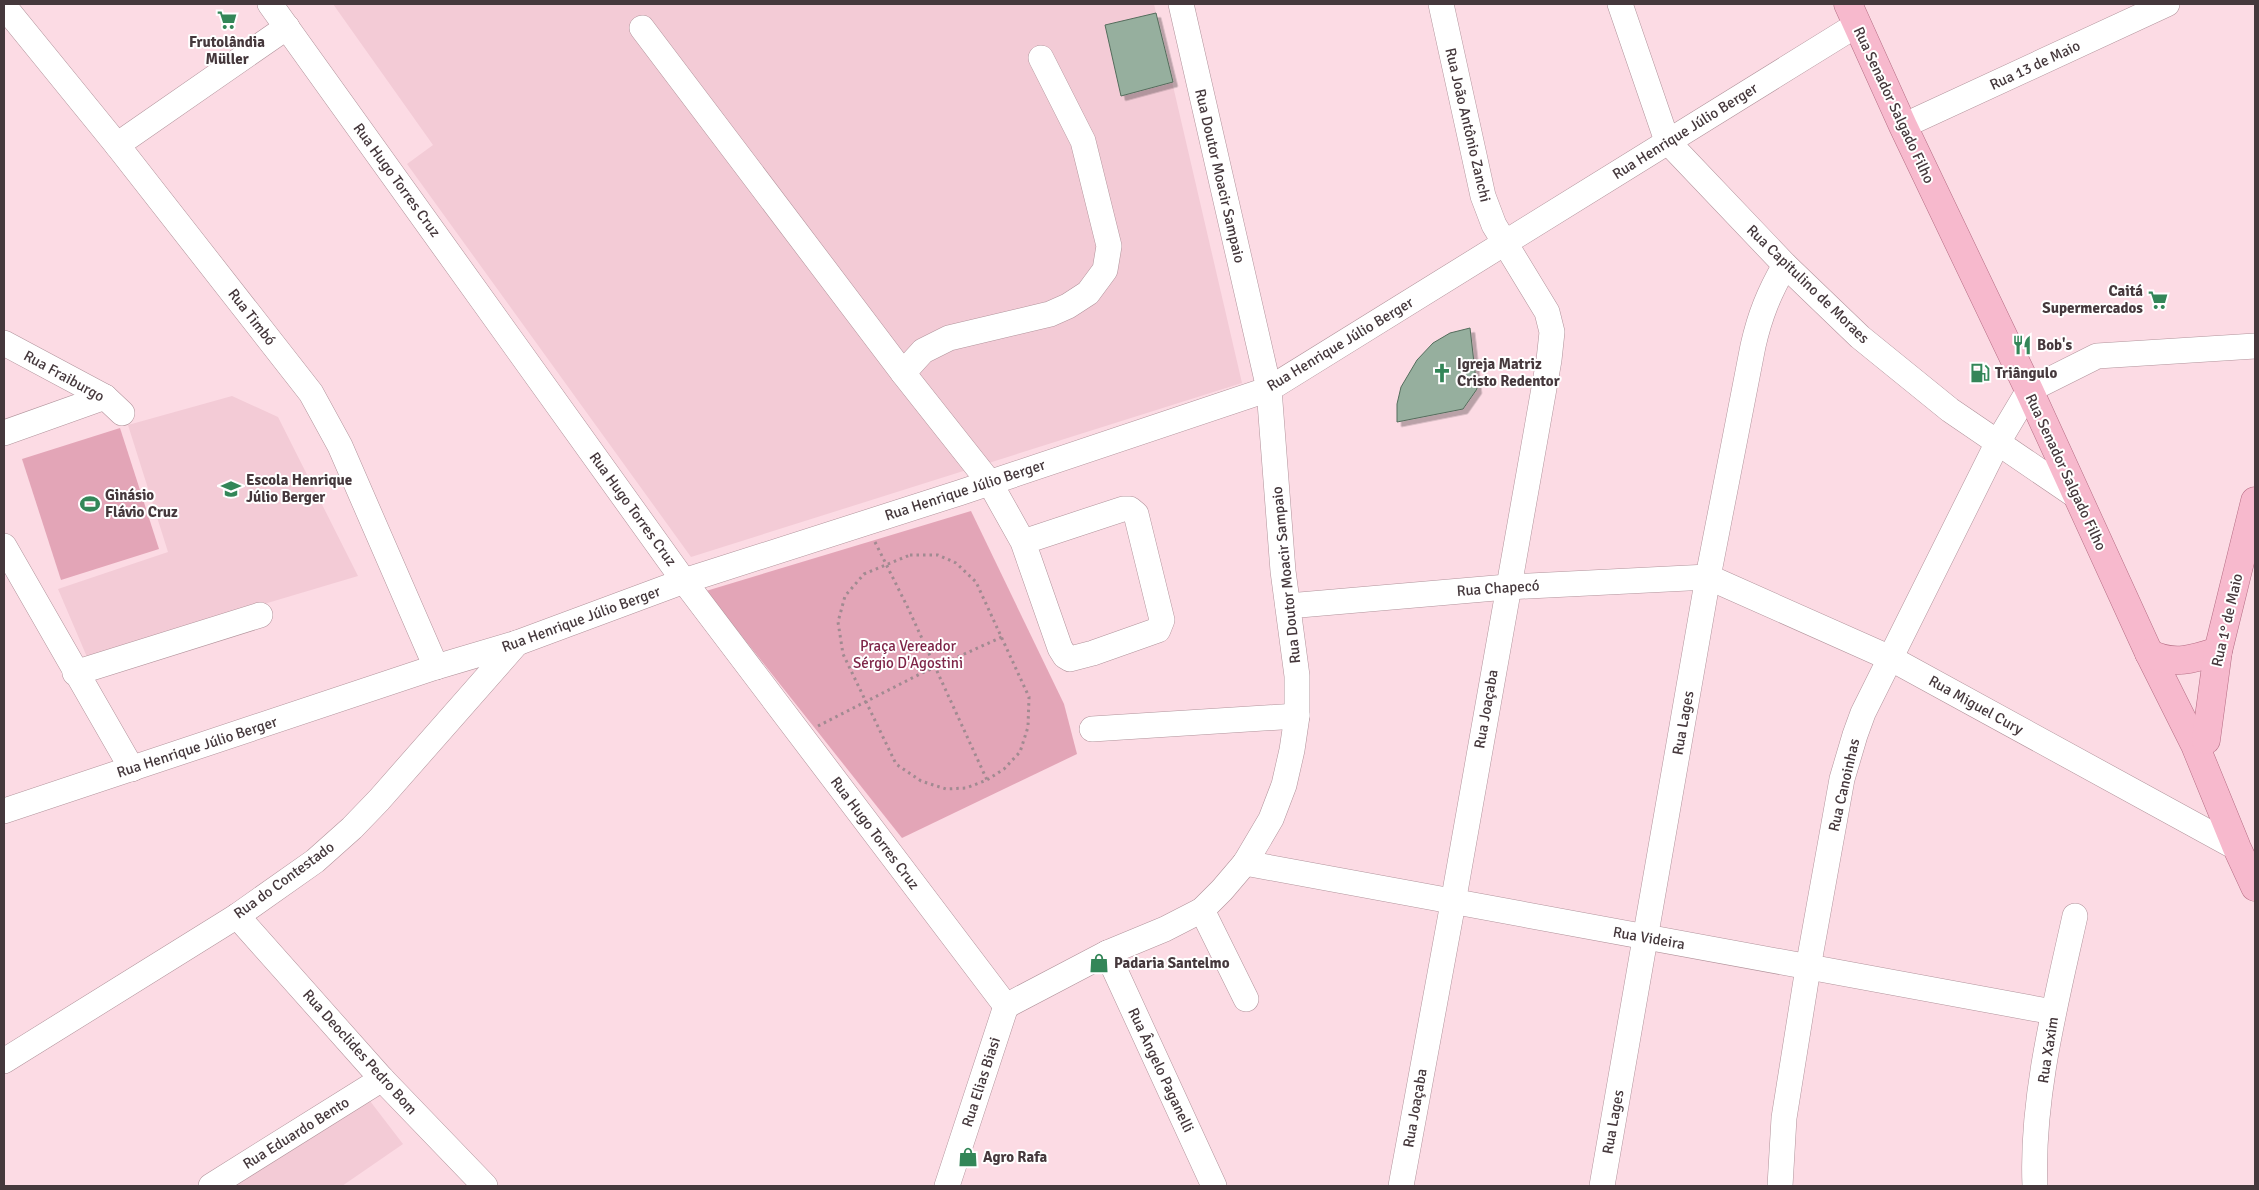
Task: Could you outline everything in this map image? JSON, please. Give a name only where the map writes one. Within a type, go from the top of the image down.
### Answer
[{"type":"main road","name":"Rua Senador Salgado Filho","points":[[1853,14],[1903,126],[2029,390],[2149,653],[2201,742],[2246,849],[2255,886]]},
{"type":"main road","name":"Rua 1° de Maio","points":[[2201,742],[2218,651],[2250,546],[2255,501]]},
{"type":"main road","points":[[2149,653],[2170,661],[2196,658],[2218,651]]},
{"type":"street","name":"Rua Hugo Torres Cruz","points":[[270,4],[684,581],[1006,1006]]},
{"type":"street","name":"Rua Doutor Moacir Sampaio","points":[[1006,1006],[1107,953],[1165,929],[1202,910],[1222,890],[1244,863],[1271,820],[1284,785],[1292,750],[1297,716],[1297,676],[1288,606],[1269,389],[1181,4]]},
{"type":"street","name":"Rua João Antônio Zanchi","points":[[1441,4],[1483,196],[1494,225],[1504,243]]},
{"type":"street","name":"Rua Capitulino de Moraes","points":[[1620,4],[1668,141],[1785,265],[1860,337],[1950,410],[2079,498]]},
{"type":"street","name":"Rua 13 de Maio","points":[[1903,126],[2167,4]]},
{"type":"street","name":"Rua Timbó","points":[[4,6],[117,145],[315,400],[340,446],[436,667]]},
{"type":"street","name":"Rua Henrique Júlio Berger","points":[[4,810],[436,667],[518,643],[684,581],[990,483],[1269,389],[1668,141],[1853,14]]},
{"type":"street","points":[[117,145],[288,27]]},
{"type":"street","points":[[642,28],[903,374],[990,483],[1023,542],[1060,648],[1065,656],[1070,659],[1093,653],[1158,630],[1162,620],[1136,514],[1130,509],[1123,509],[1023,542]]},
{"type":"street","points":[[903,374],[923,351],[949,338],[1050,314],[1068,306],[1088,293],[1105,270],[1109,246],[1088,157],[1083,141],[1041,58]]},
{"type":"street","name":"Rua Joaçaba","points":[[1401,1186],[1453,903],[1507,587],[1547,370],[1552,332],[1547,312],[1504,243]]},
{"type":"street","name":"Rua Lages","points":[[1602,1186],[1708,578],[1760,316],[1768,294],[1785,265]]},
{"type":"street","name":"Rua Fraiburgo","points":[[4,343],[114,405],[4,433]]},
{"type":"street","points":[[2029,390],[2097,356],[2255,346]]},
{"type":"street","name":"Rua Canoinhas","points":[[1780,1186],[1784,1118],[1808,968],[1848,754],[1863,713],[1890,658],[1998,442],[2029,390]]},
{"type":"street","points":[[4,546],[75,673],[132,769]]},
{"type":"street","name":"Rua Chapecó","points":[[1288,606],[1507,587],[1708,578]]},
{"type":"street","name":"Rua Miguel Cury","points":[[1708,578],[1890,658],[2246,849]]},
{"type":"street","points":[[75,673],[260,615]]},
{"type":"street","name":"Rua do Contestado","points":[[4,1061],[237,916],[315,861],[352,828],[518,643]]},
{"type":"street","points":[[1092,730],[1297,716]]},
{"type":"street","name":"Rua Videira","points":[[1244,863],[2053,1012]]},
{"type":"street","points":[[1202,910],[1246,1000]]},
{"type":"street","name":"Rua Deoclides Pedro Bom","points":[[237,916],[382,1080],[485,1186]]},
{"type":"street","name":"Rua Xaxim","points":[[2035,1186],[2033,1151],[2053,1012],[2075,916]]},
{"type":"street","name":"Rua Ângelo Paganelli","points":[[1107,953],[1214,1186]]},
{"type":"street","name":"Rua Elias Biasi","points":[[947,1186],[1006,1006]]},
{"type":"street","name":"Rua Eduardo Bento","points":[[211,1186],[382,1080]]},
{"type":"path","points":[[871,534],[987,780]]},
{"type":"path","points":[[910,555],[938,555],[956,564],[976,582],[1002,637],[1030,697],[1028,727],[1020,752],[1004,769],[987,780],[966,788],[946,789],[921,782],[896,764],[843,654],[838,622],[845,596],[864,574],[910,555]]},
{"type":"path","points":[[801,735],[1002,637]]},
{"type":"shaded area","points":[[333,4],[1154,4],[1242,383],[691,557],[407,164],[433,145]]},
{"type":"shaded area","name":"Escola Henrique Júlio Berger","points":[[232,396],[278,417],[358,576],[87,657],[58,589],[168,552],[128,425]]},
{"type":"shaded area","points":[[370,1101],[403,1144],[342,1186],[231,1186]]},
{"type":"green space","name":"Ginásio Flávio Cruz","points":[[120,428],[159,549],[61,580],[22,459]]},
{"type":"green space","name":"Praça Vereador Sérgio D'Agostini","points":[[971,511],[1064,704],[1077,754],[902,838],[706,591]]},
{"type":"building","points":[[1156,13],[1173,82],[1121,96],[1105,25]]},
{"type":"building","name":"Igreja Matriz Cristo Redentor","points":[[1470,328],[1477,389],[1463,409],[1397,422],[1397,404],[1401,387],[1417,360],[1433,343],[1450,333]]},
{"type":"place","name":"Frutolândia Müller","points":[[227,20]]},
{"type":"place","name":"Caitá Supermercados","points":[[2158,300]]},
{"type":"place","name":"Bob's","points":[[2022,345]]},
{"type":"place","name":"Igreja Matriz Cristo Redentor","points":[[1442,373]]},
{"type":"place","name":"Triângulo","points":[[1980,373]]},
{"type":"place","name":"Escola Henrique Júlio Berger","points":[[231,489]]},
{"type":"place","name":"Ginásio Flávio Cruz","points":[[90,504]]},
{"type":"place","name":"Padaria Santelmo","points":[[1099,963]]},
{"type":"place","name":"Agro Rafa","points":[[968,1157]]}]
